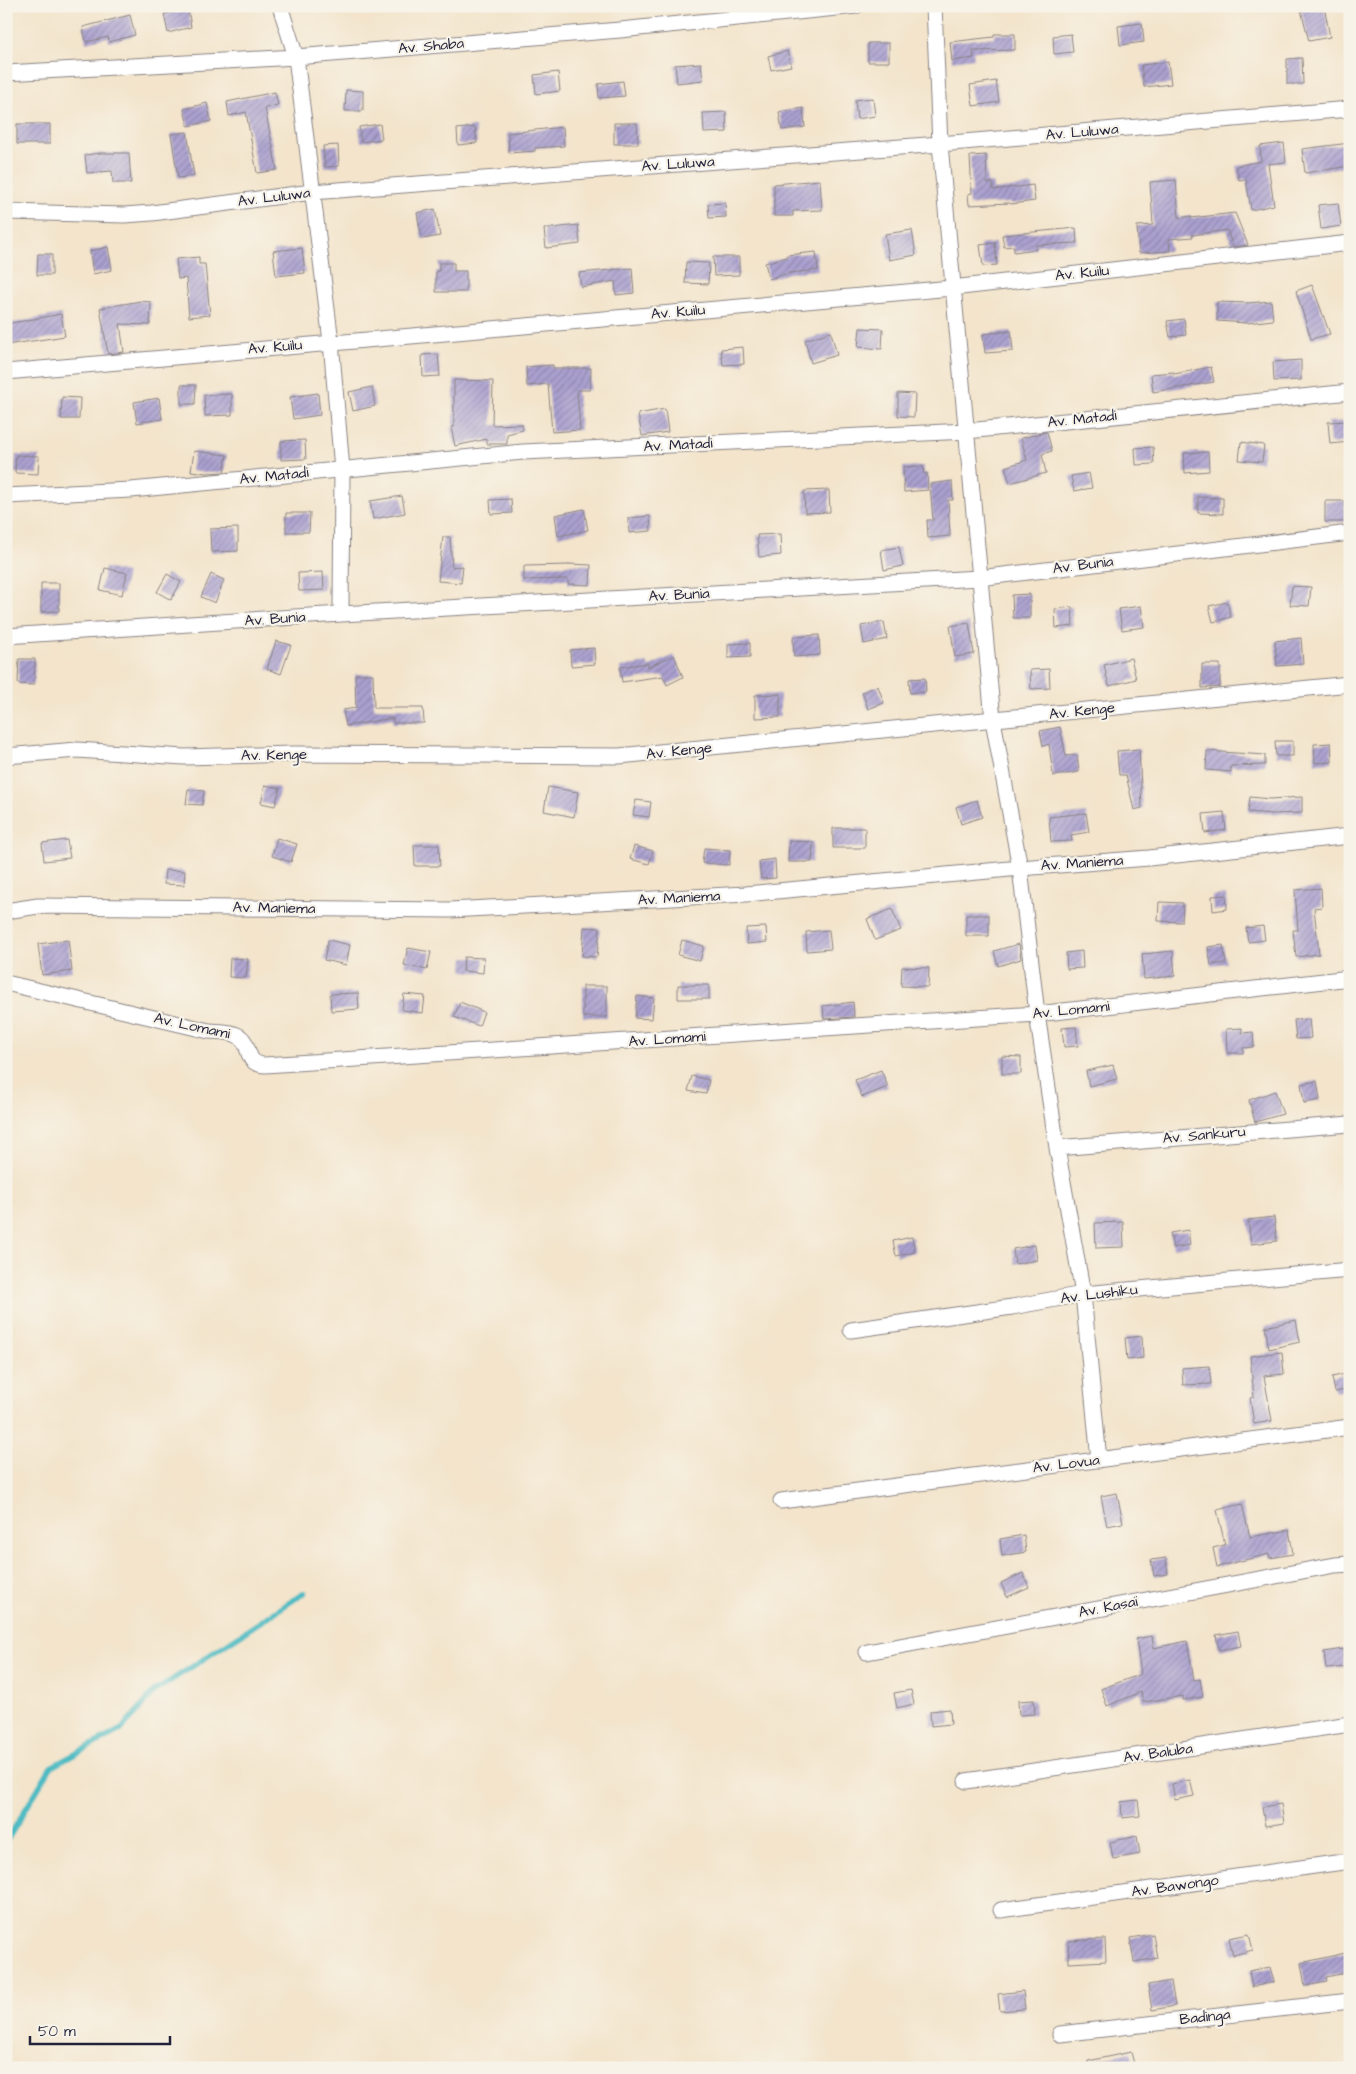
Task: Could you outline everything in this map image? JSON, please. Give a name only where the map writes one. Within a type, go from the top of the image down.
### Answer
[{"type":"street","points":[[280,6],[296,57],[331,342],[342,469],[341,614]]},
{"type":"street","name":"Av. Shaba","points":[[6,73],[296,57],[620,30],[856,6]]},
{"type":"street","points":[[934,6],[940,144],[993,720],[1020,868],[1037,1014],[1057,1148],[1083,1294],[1099,1460]]},
{"type":"street","name":"Av. Luluwa","points":[[6,212],[124,215],[312,192],[940,144],[1350,109]]},
{"type":"street","name":"Av. Kuilu","points":[[6,372],[952,288],[1350,243]]},
{"type":"street","name":"Av. Matadi","points":[[6,496],[131,490],[523,452],[967,431],[1350,392]]},
{"type":"street","name":"Av. Bunia","points":[[6,636],[341,614],[979,578],[1350,533]]},
{"type":"street","name":"Av. Kenge","points":[[6,756],[77,750],[184,757],[294,754],[619,756],[1350,684]]},
{"type":"street","name":"Av. Maniema","points":[[6,911],[38,906],[450,910],[746,894],[1020,868],[1149,858],[1350,836]]},
{"type":"street","name":"Av. Lomami","points":[[6,982],[209,1031],[229,1033],[245,1041],[252,1062],[256,1065],[265,1065],[1037,1014],[1350,978]]},
{"type":"street","name":"Av. Sankuru","points":[[1057,1148],[1350,1124]]},
{"type":"street","name":"Av. Lushiku","points":[[851,1330],[1012,1308],[1083,1294],[1350,1270]]},
{"type":"street","name":"Av. Lovua","points":[[781,1501],[1350,1427]]},
{"type":"street","name":"Av. Kasaï","points":[[867,1652],[1325,1567],[1350,1564]]},
{"type":"street","name":"Av. Baluba","points":[[966,1781],[1350,1724]]},
{"type":"street","name":"Av. Bawongo","points":[[1000,1910],[1350,1861]]},
{"type":"street","name":"Badinga","points":[[1060,2034],[1350,2001]]},
{"type":"building","points":[[1300,6],[1324,6],[1330,37],[1309,41]]},
{"type":"building","points":[[188,9],[191,27],[168,33],[164,14]]},
{"type":"building","points":[[130,15],[135,35],[109,42],[108,37],[86,42],[83,27]]},
{"type":"building","points":[[1142,23],[1144,42],[1120,45],[1118,26]]},
{"type":"building","points":[[994,34],[1015,34],[1015,50],[973,51],[974,58],[952,61],[950,42],[994,37]]},
{"type":"building","points":[[1071,34],[1073,52],[1054,54],[1053,36]]},
{"type":"building","points":[[868,43],[889,43],[889,62],[868,62]]},
{"type":"building","points":[[787,51],[791,66],[771,70],[768,56]]},
{"type":"building","points":[[1302,58],[1303,84],[1287,84],[1287,59]]},
{"type":"building","points":[[1168,62],[1171,84],[1144,87],[1141,65]]},
{"type":"building","points":[[701,63],[703,80],[677,83],[675,65]]},
{"type":"building","points":[[558,72],[560,91],[536,94],[534,75]]},
{"type":"building","points":[[623,81],[625,96],[599,98],[598,84]]},
{"type":"building","points":[[996,81],[999,102],[973,106],[970,85]]},
{"type":"building","points":[[346,90],[363,91],[363,111],[345,111]]},
{"type":"building","points":[[275,92],[278,105],[265,108],[277,170],[257,173],[246,112],[229,116],[227,102]]},
{"type":"building","points":[[873,98],[875,116],[857,119],[855,100]]},
{"type":"building","points":[[207,103],[211,121],[188,126],[184,109]]},
{"type":"building","points":[[803,108],[805,127],[782,130],[779,112]]},
{"type":"building","points":[[726,112],[727,132],[704,133],[703,113]]},
{"type":"building","points":[[614,123],[637,123],[638,144],[614,144]]},
{"type":"building","points":[[17,124],[50,124],[50,144],[17,144]]},
{"type":"building","points":[[380,124],[382,139],[361,142],[359,127]]},
{"type":"building","points":[[475,127],[477,143],[458,145],[457,129]]},
{"type":"building","points":[[563,127],[564,146],[535,148],[535,151],[509,153],[508,133]]},
{"type":"building","points":[[187,132],[194,176],[178,178],[171,134]]},
{"type":"building","points":[[1284,143],[1286,162],[1268,164],[1274,205],[1251,210],[1246,179],[1239,180],[1236,166],[1261,161],[1260,146]]},
{"type":"building","points":[[1350,143],[1350,166],[1305,173],[1302,149]]},
{"type":"building","points":[[338,145],[339,166],[325,167],[323,146]]},
{"type":"building","points":[[129,153],[131,183],[113,183],[112,171],[87,173],[85,155]]},
{"type":"building","points":[[986,155],[987,183],[993,183],[993,190],[1033,185],[1035,201],[1011,204],[969,205],[968,194],[972,193],[970,156]]},
{"type":"building","points":[[820,180],[822,210],[793,211],[793,216],[774,216],[774,184]]},
{"type":"building","points":[[1176,180],[1179,218],[1235,213],[1248,245],[1233,247],[1227,230],[1192,235],[1193,237],[1169,239],[1170,251],[1139,253],[1137,226],[1153,225],[1150,182]]},
{"type":"building","points":[[725,203],[726,217],[709,218],[708,204]]},
{"type":"building","points":[[1338,203],[1341,226],[1321,229],[1318,205]]},
{"type":"building","points":[[435,209],[440,236],[422,239],[417,213]]},
{"type":"building","points":[[578,225],[580,244],[546,248],[544,229]]},
{"type":"building","points":[[1076,228],[1077,243],[1036,245],[1036,249],[1014,252],[1014,246],[1004,247],[1002,235]]},
{"type":"building","points":[[912,230],[916,255],[889,260],[885,234]]},
{"type":"building","points":[[995,243],[997,265],[983,266],[980,245]]},
{"type":"building","points":[[108,247],[112,270],[93,274],[90,251]]},
{"type":"building","points":[[302,248],[305,273],[276,276],[273,251]]},
{"type":"building","points":[[816,252],[818,270],[789,273],[769,279],[765,263],[787,257],[787,255]]},
{"type":"building","points":[[38,254],[52,254],[52,275],[37,275]]},
{"type":"building","points":[[199,257],[199,264],[205,264],[210,315],[189,317],[186,278],[178,279],[176,259]]},
{"type":"building","points":[[713,257],[739,257],[739,275],[714,276]]},
{"type":"building","points":[[686,262],[709,263],[708,284],[685,283]]},
{"type":"building","points":[[439,263],[454,263],[454,271],[466,271],[466,292],[436,292],[436,271],[439,271]]},
{"type":"building","points":[[632,268],[634,293],[616,295],[615,281],[581,287],[579,273]]},
{"type":"building","points":[[1312,285],[1330,334],[1311,339],[1296,291]]},
{"type":"building","points":[[141,301],[151,302],[150,325],[120,324],[124,352],[108,354],[100,308]]},
{"type":"building","points":[[1271,301],[1273,320],[1247,323],[1217,321],[1217,302],[1248,303]]},
{"type":"building","points":[[61,314],[65,336],[6,345],[6,324]]},
{"type":"building","points":[[1184,319],[1186,335],[1170,337],[1167,321]]},
{"type":"building","points":[[860,328],[883,329],[882,349],[858,347]]},
{"type":"building","points":[[1011,331],[1013,351],[985,353],[983,334]]},
{"type":"building","points":[[831,332],[837,355],[811,363],[805,340]]},
{"type":"building","points":[[743,347],[744,364],[723,365],[721,349]]},
{"type":"building","points":[[438,354],[440,376],[423,377],[422,355]]},
{"type":"building","points":[[1301,360],[1301,380],[1274,381],[1273,362]]},
{"type":"building","points":[[553,365],[553,368],[591,368],[590,390],[577,390],[580,430],[552,432],[548,384],[527,386],[526,367]]},
{"type":"building","points":[[1211,367],[1214,382],[1153,392],[1151,374],[1174,372],[1174,374]]},
{"type":"building","points":[[454,380],[493,381],[492,425],[522,424],[523,430],[507,434],[507,444],[487,444],[487,439],[455,446],[451,427],[454,427]]},
{"type":"building","points":[[181,385],[196,385],[195,404],[181,404]]},
{"type":"building","points":[[372,387],[375,406],[353,411],[349,392]]},
{"type":"building","points":[[318,393],[320,415],[293,419],[290,397]]},
{"type":"building","points":[[898,393],[915,394],[914,417],[898,416]]},
{"type":"building","points":[[232,394],[232,415],[205,416],[204,395]]},
{"type":"building","points":[[62,397],[80,398],[79,419],[61,419]]},
{"type":"building","points":[[159,398],[162,419],[137,423],[134,402]]},
{"type":"building","points":[[665,409],[668,432],[642,436],[638,414]]},
{"type":"building","points":[[1348,421],[1349,442],[1330,444],[1328,422]]},
{"type":"building","points":[[1047,432],[1052,451],[1042,454],[1046,473],[1010,483],[1005,467],[1027,460],[1021,438]]},
{"type":"building","points":[[305,440],[306,459],[281,460],[281,441]]},
{"type":"building","points":[[1241,442],[1264,445],[1262,462],[1239,460]]},
{"type":"building","points":[[1153,447],[1154,464],[1136,465],[1135,448]]},
{"type":"building","points":[[194,451],[227,455],[224,472],[206,473],[191,471]]},
{"type":"building","points":[[1208,452],[1209,471],[1185,473],[1184,453]]},
{"type":"building","points":[[16,455],[39,456],[38,474],[15,473]]},
{"type":"building","points":[[923,466],[924,474],[927,473],[928,490],[904,492],[903,467]]},
{"type":"building","points":[[1089,473],[1092,488],[1074,491],[1071,476]]},
{"type":"building","points":[[952,481],[953,500],[948,500],[950,536],[928,538],[927,520],[933,520],[930,484]]},
{"type":"building","points":[[829,490],[830,512],[805,513],[804,491]]},
{"type":"building","points":[[402,496],[405,513],[373,519],[370,501]]},
{"type":"building","points":[[1198,497],[1223,498],[1223,514],[1198,513]]},
{"type":"building","points":[[511,499],[512,513],[491,514],[490,500]]},
{"type":"building","points":[[1325,501],[1345,501],[1345,522],[1325,522]]},
{"type":"building","points":[[584,509],[588,530],[558,536],[555,515]]},
{"type":"building","points":[[286,513],[310,513],[309,532],[286,532]]},
{"type":"building","points":[[650,516],[651,531],[629,533],[628,518]]},
{"type":"building","points":[[238,528],[238,551],[211,552],[210,529]]},
{"type":"building","points":[[780,534],[781,555],[759,557],[757,535]]},
{"type":"building","points":[[443,537],[450,537],[452,567],[463,566],[461,583],[438,581]]},
{"type":"building","points":[[899,547],[903,566],[884,570],[881,550]]},
{"type":"building","points":[[591,565],[590,585],[568,584],[568,579],[524,580],[524,566]]},
{"type":"building","points":[[105,568],[127,573],[122,595],[100,590]]},
{"type":"building","points":[[323,572],[324,590],[299,591],[298,573]]},
{"type":"building","points":[[167,574],[181,582],[171,600],[157,592]]},
{"type":"building","points":[[211,574],[224,580],[215,603],[201,597]]},
{"type":"building","points":[[41,583],[59,583],[59,611],[41,612]]},
{"type":"building","points":[[1292,586],[1311,587],[1309,606],[1290,605]]},
{"type":"building","points":[[1030,594],[1030,618],[1013,618],[1012,595]]},
{"type":"building","points":[[1227,602],[1231,617],[1213,622],[1209,606]]},
{"type":"building","points":[[1141,606],[1144,627],[1122,630],[1119,609]]},
{"type":"building","points":[[1072,607],[1073,626],[1056,628],[1055,609]]},
{"type":"building","points":[[884,622],[887,639],[864,644],[861,626]]},
{"type":"building","points":[[969,623],[974,654],[955,657],[950,626]]},
{"type":"building","points":[[819,635],[820,655],[794,657],[793,637]]},
{"type":"building","points":[[1301,638],[1303,664],[1277,666],[1275,641]]},
{"type":"building","points":[[276,641],[291,645],[281,674],[267,669]]},
{"type":"building","points":[[750,643],[750,657],[728,658],[728,644]]},
{"type":"building","points":[[594,648],[595,664],[571,666],[570,650]]},
{"type":"building","points":[[674,655],[683,677],[667,685],[663,676],[622,682],[620,667],[648,663],[648,667]]},
{"type":"building","points":[[1131,658],[1136,679],[1109,686],[1104,665]]},
{"type":"building","points":[[19,659],[35,659],[34,685],[18,684]]},
{"type":"building","points":[[1202,664],[1220,664],[1220,687],[1202,688]]},
{"type":"building","points":[[1049,669],[1050,688],[1031,689],[1030,670]]},
{"type":"building","points":[[355,674],[373,674],[374,708],[423,708],[424,723],[393,723],[393,718],[346,726],[343,710],[356,708]]},
{"type":"building","points":[[925,678],[926,692],[910,693],[909,679]]},
{"type":"building","points":[[878,686],[884,703],[868,709],[862,692]]},
{"type":"building","points":[[780,694],[780,717],[755,718],[755,695]]},
{"type":"building","points":[[1060,727],[1066,756],[1077,755],[1079,772],[1053,776],[1049,744],[1043,746],[1040,731]]},
{"type":"building","points":[[1275,741],[1293,741],[1293,756],[1276,756]]},
{"type":"building","points":[[1331,743],[1332,762],[1315,763],[1314,744]]},
{"type":"building","points":[[1139,749],[1142,808],[1134,810],[1126,775],[1119,775],[1117,751]]},
{"type":"building","points":[[1207,751],[1265,755],[1265,765],[1231,766],[1231,772],[1206,770]]},
{"type":"building","points":[[265,785],[280,788],[275,806],[261,803]]},
{"type":"building","points":[[548,787],[578,792],[574,817],[544,811]]},
{"type":"building","points":[[188,789],[204,791],[202,805],[186,804]]},
{"type":"building","points":[[1250,797],[1270,799],[1302,797],[1302,813],[1272,814],[1248,812]]},
{"type":"building","points":[[636,800],[651,802],[649,817],[633,815]]},
{"type":"building","points":[[977,800],[982,817],[961,824],[956,807]]},
{"type":"building","points":[[1224,812],[1226,830],[1205,833],[1203,814]]},
{"type":"building","points":[[1086,813],[1089,832],[1071,835],[1072,841],[1051,842],[1049,817]]},
{"type":"building","points":[[833,828],[865,828],[865,848],[833,848]]},
{"type":"building","points":[[277,838],[297,844],[291,862],[272,856]]},
{"type":"building","points":[[67,840],[70,858],[44,861],[42,843]]},
{"type":"building","points":[[789,841],[813,842],[812,862],[788,862]]},
{"type":"building","points":[[414,845],[439,845],[440,866],[415,866]]},
{"type":"building","points":[[634,846],[653,851],[649,864],[630,859]]},
{"type":"building","points":[[704,848],[730,850],[729,865],[702,863]]},
{"type":"building","points":[[775,859],[776,878],[761,879],[759,861]]},
{"type":"building","points":[[165,870],[185,871],[184,885],[164,884]]},
{"type":"building","points":[[1321,888],[1322,907],[1314,908],[1319,954],[1296,957],[1293,930],[1298,930],[1295,890]]},
{"type":"building","points":[[1226,895],[1227,909],[1213,911],[1212,896]]},
{"type":"building","points":[[1159,902],[1183,903],[1182,922],[1158,921]]},
{"type":"building","points":[[892,909],[901,930],[875,940],[867,919]]},
{"type":"building","points":[[966,915],[989,915],[989,936],[966,936]]},
{"type":"building","points":[[1263,926],[1265,940],[1248,942],[1246,928]]},
{"type":"building","points":[[584,927],[600,928],[597,957],[582,956]]},
{"type":"building","points":[[766,927],[767,942],[747,944],[746,928]]},
{"type":"building","points":[[829,930],[831,949],[807,951],[806,932]]},
{"type":"building","points":[[68,940],[72,971],[42,975],[38,944]]},
{"type":"building","points":[[328,940],[350,945],[346,965],[324,960]]},
{"type":"building","points":[[682,940],[704,946],[700,961],[678,955]]},
{"type":"building","points":[[1019,944],[1021,959],[998,966],[994,951]]},
{"type":"building","points":[[1223,945],[1226,963],[1211,965],[1208,947]]},
{"type":"building","points":[[408,948],[431,952],[427,970],[404,965]]},
{"type":"building","points":[[1082,951],[1083,968],[1067,969],[1066,953]]},
{"type":"building","points":[[1173,951],[1175,976],[1144,979],[1142,954]]},
{"type":"building","points":[[464,957],[484,958],[483,973],[463,971]]},
{"type":"building","points":[[230,958],[248,959],[246,978],[229,977]]},
{"type":"building","points":[[902,967],[929,968],[928,987],[901,986]]},
{"type":"building","points":[[678,985],[709,985],[709,999],[678,999]]},
{"type":"building","points":[[583,986],[607,986],[607,1017],[583,1017]]},
{"type":"building","points":[[358,993],[359,1009],[331,1011],[330,994]]},
{"type":"building","points":[[404,994],[425,996],[423,1013],[402,1010]]},
{"type":"building","points":[[637,996],[654,998],[652,1019],[635,1018]]},
{"type":"building","points":[[460,1002],[484,1012],[479,1026],[454,1017]]},
{"type":"building","points":[[853,1002],[854,1017],[824,1019],[823,1006]]},
{"type":"building","points":[[1309,1019],[1311,1038],[1296,1039],[1294,1020]]},
{"type":"building","points":[[1076,1027],[1078,1046],[1064,1047],[1062,1028]]},
{"type":"building","points":[[1242,1028],[1242,1033],[1253,1032],[1254,1047],[1243,1048],[1243,1053],[1227,1053],[1226,1029]]},
{"type":"building","points":[[1002,1056],[1021,1057],[1021,1074],[1002,1074]]},
{"type":"building","points":[[1113,1065],[1117,1079],[1089,1086],[1086,1071]]},
{"type":"building","points":[[881,1070],[888,1087],[862,1097],[855,1080]]},
{"type":"building","points":[[692,1076],[709,1080],[706,1094],[688,1091]]},
{"type":"building","points":[[1317,1081],[1320,1100],[1304,1103],[1301,1084]]},
{"type":"building","points":[[1275,1091],[1283,1114],[1255,1122],[1249,1100]]},
{"type":"building","points":[[1274,1217],[1277,1241],[1251,1244],[1248,1220]]},
{"type":"building","points":[[1123,1222],[1124,1247],[1096,1248],[1095,1223]]},
{"type":"building","points":[[1188,1230],[1190,1245],[1173,1248],[1170,1233]]},
{"type":"building","points":[[912,1237],[915,1252],[896,1256],[893,1241]]},
{"type":"building","points":[[1035,1245],[1037,1260],[1015,1264],[1013,1249]]},
{"type":"building","points":[[1296,1320],[1300,1342],[1269,1349],[1265,1327]]},
{"type":"building","points":[[1142,1336],[1143,1358],[1127,1360],[1125,1338]]},
{"type":"building","points":[[1282,1352],[1284,1374],[1264,1376],[1272,1421],[1254,1424],[1250,1398],[1254,1397],[1250,1356]]},
{"type":"building","points":[[1209,1366],[1211,1384],[1183,1385],[1182,1368]]},
{"type":"building","points":[[1350,1373],[1350,1389],[1335,1392],[1332,1377]]},
{"type":"building","points":[[1117,1493],[1123,1523],[1107,1526],[1101,1496]]},
{"type":"building","points":[[1242,1504],[1250,1537],[1289,1530],[1293,1554],[1270,1558],[1269,1554],[1217,1567],[1213,1548],[1225,1545],[1217,1510]]},
{"type":"building","points":[[1024,1535],[1026,1552],[1002,1556],[1000,1539]]},
{"type":"building","points":[[1166,1558],[1168,1574],[1154,1576],[1151,1560]]},
{"type":"building","points":[[1023,1573],[1029,1587],[1007,1597],[1001,1583]]},
{"type":"building","points":[[1238,1631],[1241,1646],[1219,1650],[1216,1635]]},
{"type":"building","points":[[1152,1636],[1154,1648],[1187,1641],[1194,1680],[1200,1679],[1203,1697],[1183,1700],[1183,1696],[1143,1702],[1141,1692],[1107,1706],[1101,1689],[1141,1674],[1136,1639]]},
{"type":"building","points":[[1343,1649],[1345,1667],[1326,1669],[1324,1652]]},
{"type":"building","points":[[911,1690],[914,1704],[897,1708],[894,1693]]},
{"type":"building","points":[[1034,1700],[1035,1714],[1019,1715],[1018,1701]]},
{"type":"building","points":[[950,1709],[951,1724],[931,1726],[930,1711]]},
{"type":"building","points":[[1190,1780],[1194,1796],[1175,1800],[1172,1784]]},
{"type":"building","points":[[1138,1800],[1140,1816],[1122,1818],[1121,1802]]},
{"type":"building","points":[[1281,1804],[1284,1823],[1265,1826],[1262,1807]]},
{"type":"building","points":[[1137,1836],[1140,1854],[1113,1859],[1110,1842]]},
{"type":"building","points":[[1153,1934],[1157,1958],[1134,1962],[1130,1938]]},
{"type":"building","points":[[1249,1934],[1253,1950],[1233,1955],[1229,1938]]},
{"type":"building","points":[[1105,1939],[1106,1961],[1069,1963],[1068,1941]]},
{"type":"building","points":[[1350,1952],[1350,1972],[1326,1977],[1327,1982],[1305,1986],[1301,1963]]},
{"type":"building","points":[[1270,1967],[1274,1982],[1252,1987],[1249,1971]]},
{"type":"building","points":[[1171,1981],[1175,2006],[1152,2010],[1148,1985]]},
{"type":"building","points":[[1023,1991],[1025,2009],[1000,2011],[998,1994]]},
{"type":"building","points":[[1131,2052],[1135,2068],[1088,2068],[1088,2061]]},
{"type":"waterway","points":[[6,1842],[51,1767],[122,1729],[155,1691],[304,1593]]}]
